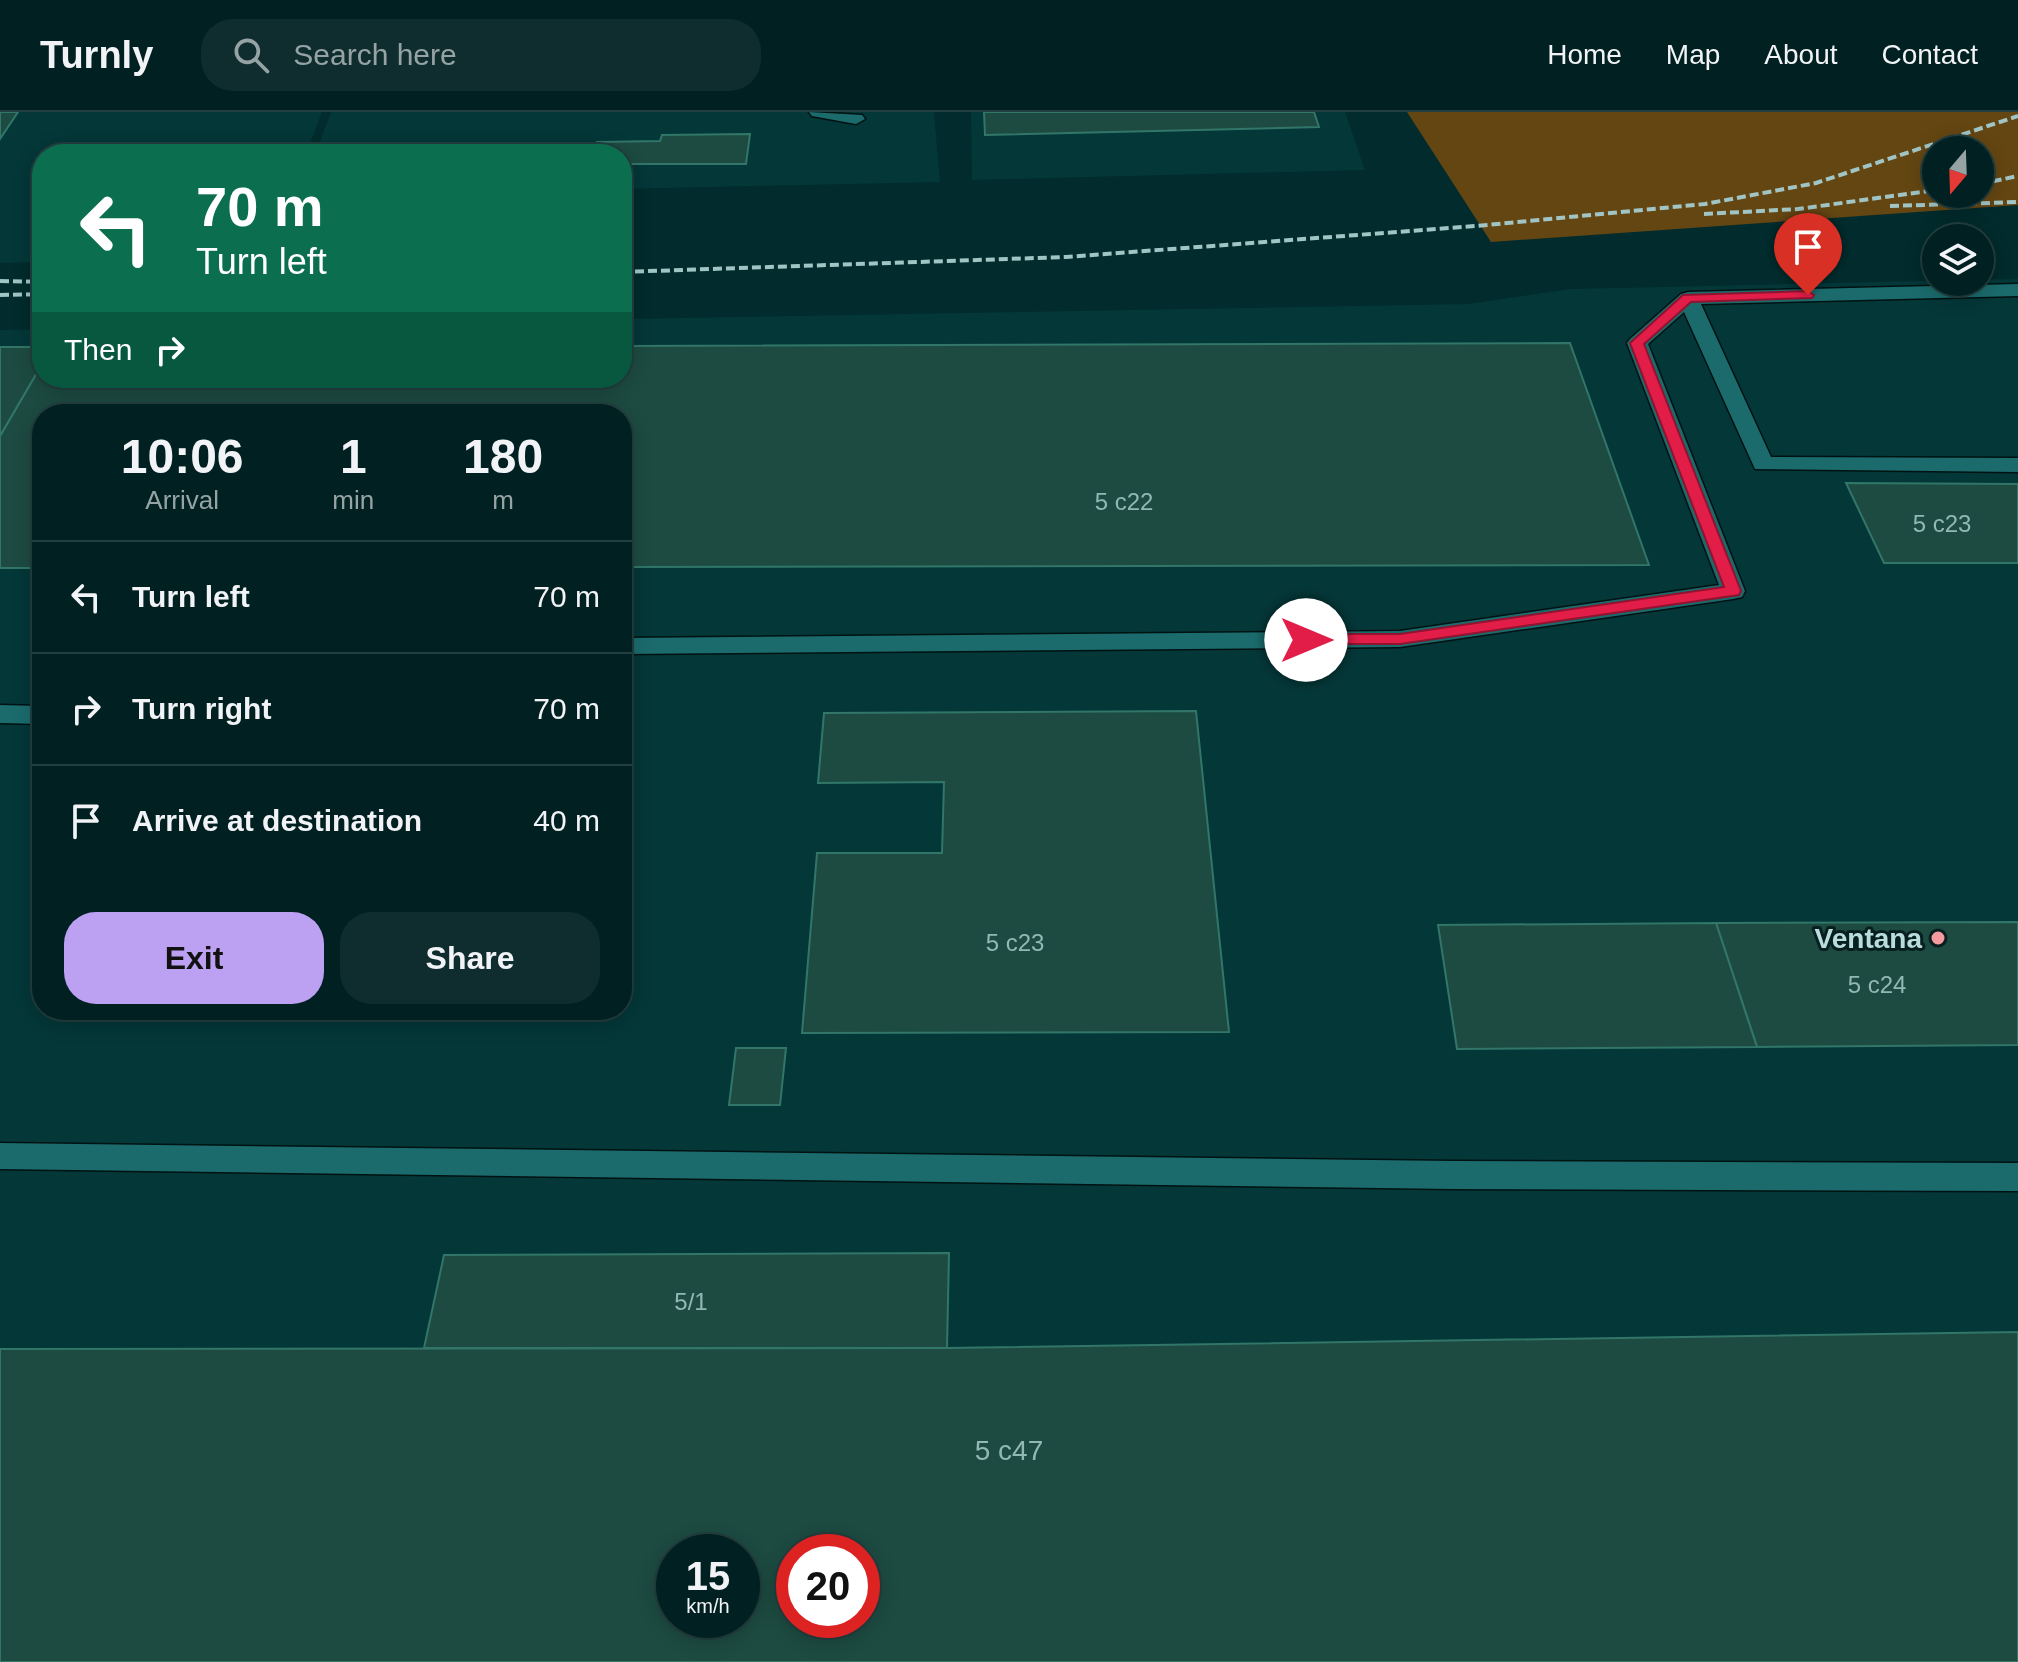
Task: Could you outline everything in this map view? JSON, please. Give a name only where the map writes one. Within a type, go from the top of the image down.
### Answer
[{"type":"lane","points":[[818,112],[856,119]]},
{"type":"lane","points":[[632,646],[1400,639],[1733,591],[1637,343],[1688,298],[2018,290]]},
{"type":"lane","points":[[1688,298],[1763,464],[2018,465]]},
{"type":"lane","points":[[0,714],[32,715]]},
{"type":"lane","points":[[0,1156],[1453,1175],[2018,1177]]},
{"type":"shaded area","points":[[0,112],[322,112],[310,144],[32,144],[32,262],[0,263]]},
{"type":"shaded area","points":[[331,112],[934,112],[940,182],[632,189],[632,144],[319,144]]},
{"type":"shaded area","points":[[971,112],[1345,112],[1365,170],[972,180]]},
{"type":"shaded area","points":[[1407,112],[2018,112],[2018,205],[1994,207],[1994,136],[1922,136],[1922,208],[1975,208],[1491,242]]},
{"type":"shaded area","points":[[2018,279],[2018,1662],[0,1662],[0,330],[32,329],[32,388],[632,388],[632,319],[1468,304],[1571,289],[1922,281],[1922,296],[1994,296],[1994,280]]},
{"type":"building","points":[[0,112],[18,112],[0,139]]},
{"type":"building","points":[[984,112],[1314,112],[1319,127],[985,135]]},
{"type":"building","points":[[750,134],[746,164],[632,164],[632,144],[597,144],[660,141],[662,135]]},
{"type":"building","points":[[1570,343],[1649,565],[632,567],[632,404],[32,404],[32,568],[0,568],[0,436],[32,381],[32,388],[632,388],[632,346]]},
{"type":"building","points":[[0,347],[32,347],[32,381],[0,436]]},
{"type":"building","points":[[1846,483],[2018,484],[2018,563],[1884,563]]},
{"type":"building","points":[[1196,711],[1229,1032],[802,1033],[817,853],[942,853],[944,782],[818,783],[824,713]]},
{"type":"building","points":[[2018,922],[2018,1045],[1757,1047],[1716,923]]},
{"type":"building","points":[[1716,923],[1757,1047],[1457,1049],[1438,925]]},
{"type":"building","points":[[736,1048],[786,1048],[780,1105],[729,1105]]},
{"type":"building","points":[[949,1253],[947,1348],[424,1348],[444,1255]]},
{"type":"building","points":[[2018,1332],[2018,1662],[0,1662],[0,1349],[947,1348]]},
{"type":"railway","points":[[632,272],[1066,257],[1476,226],[1705,204],[1816,183],[2018,116]]},
{"type":"railway","points":[[1994,181],[2018,176]]},
{"type":"railway","points":[[1704,214],[1798,209],[1922,192]]},
{"type":"railway","points":[[1890,206],[2018,202]]},
{"type":"railway","points":[[0,281],[32,282]]},
{"type":"railway","points":[[0,295],[32,294]]},
{"type":"place","name":"Ventana","points":[[1938,938]]},
{"type":"route","points":[[1306,640],[1400,639],[1733,591],[1637,343],[1688,298],[1808,295]]}]
